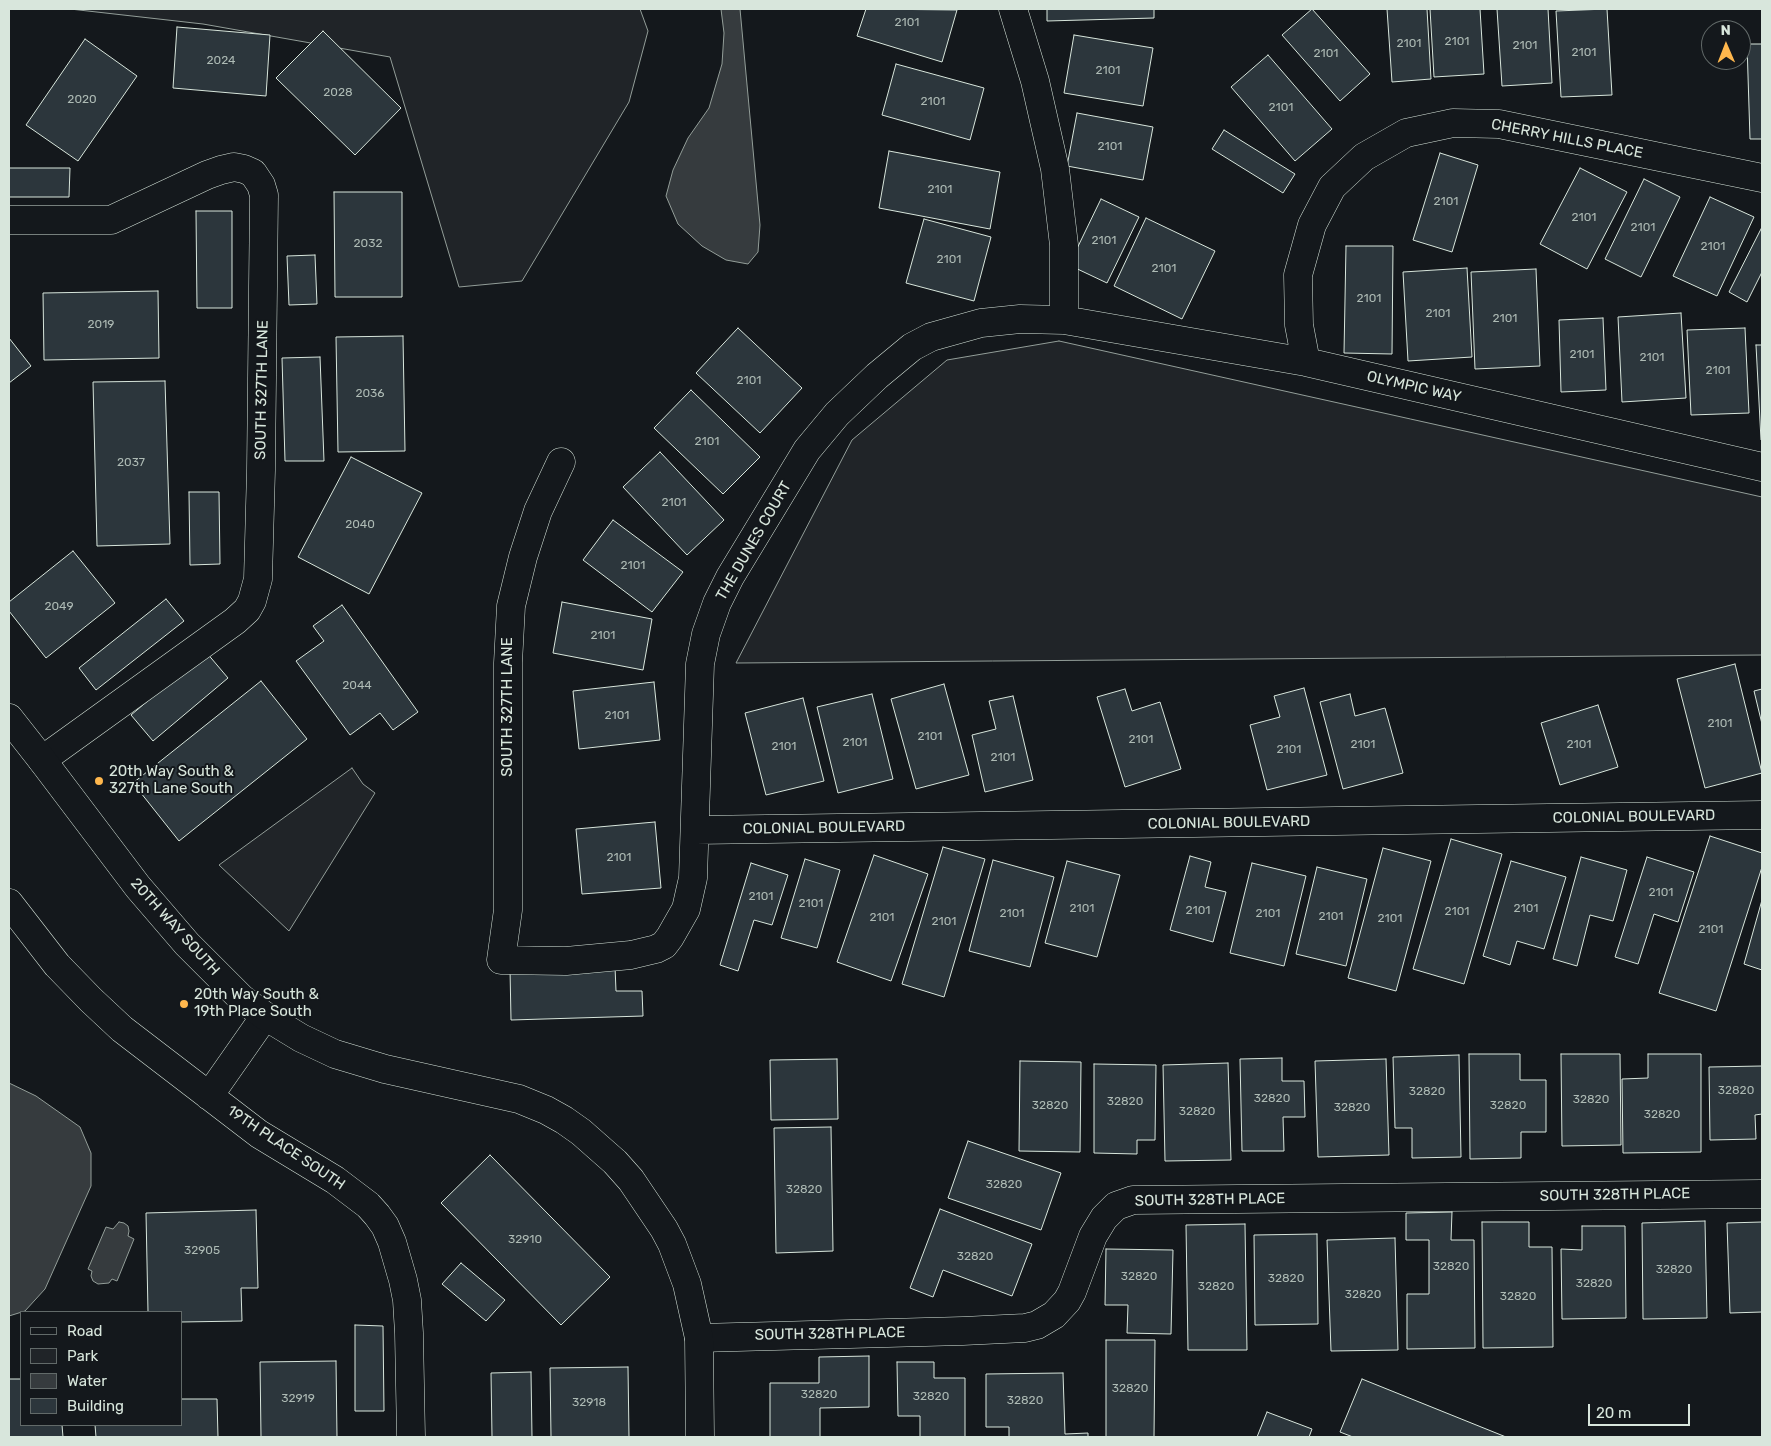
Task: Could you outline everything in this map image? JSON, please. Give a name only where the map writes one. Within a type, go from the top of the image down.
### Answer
[{"type":"street","points":[[1013,9],[1035,81],[1055,169],[1064,245],[1064,320]]},
{"type":"street","name":"CHERRY HILLS PLACE","points":[[1306,362],[1299,325],[1298,275],[1312,225],[1332,187],[1364,157],[1406,133],[1453,123],[1499,124],[1762,178]]},
{"type":"street","name":"SOUTH 327TH LANE","points":[[9,220],[111,220],[207,175],[234,168],[244,169],[253,173],[261,185],[264,195],[258,579],[252,601],[247,610],[235,621],[42,760]]},
{"type":"street","name":"THE DUNES COURT","points":[[501,960],[566,961],[599,958],[646,953],[664,945],[682,919],[689,900],[693,878],[696,830],[698,697],[700,664],[706,634],[717,603],[730,576],[807,450],[837,414],[877,376],[912,347],[931,337],[981,323],[1020,319],[1064,320]]},
{"type":"street","name":"OLYMPIC WAY","points":[[1064,320],[1306,362],[1762,467]]},
{"type":"street","name":"SOUTH 327TH LANE","points":[[501,960],[508,910],[508,663],[511,606],[535,520],[561,462]]},
{"type":"street","name":"20TH WAY SOUTH","points":[[9,718],[138,887],[187,944],[241,998],[265,1016],[301,1038],[335,1054],[385,1069],[519,1099],[546,1110],[581,1132],[615,1162],[631,1180],[656,1215],[672,1244],[687,1284],[699,1338],[700,1437]]},
{"type":"street","name":"COLONIAL BOULEVARD","points":[[696,830],[1762,815]]},
{"type":"street","name":"19TH PLACE SOUTH","points":[[9,903],[57,965],[122,1029],[259,1134],[335,1180],[368,1205],[385,1226],[404,1280],[407,1300],[411,1437]]},
{"type":"street","points":[[209,1096],[265,1016]]},
{"type":"street","name":"SOUTH 328TH PLACE","points":[[699,1338],[963,1331],[1025,1328],[1037,1325],[1054,1315],[1067,1301],[1093,1236],[1104,1218],[1116,1206],[1132,1200],[1762,1194]]},
{"type":"green space","points":[[70,9],[640,9],[648,31],[629,102],[522,281],[459,287],[390,57],[203,24]]},
{"type":"green space","points":[[1059,341],[1762,497],[1762,655],[736,663],[852,440],[947,360]]},
{"type":"green space","points":[[352,768],[363,784],[375,793],[289,931],[219,865]]},
{"type":"water","points":[[721,9],[740,9],[760,225],[758,252],[748,264],[726,260],[702,246],[678,224],[666,196],[673,170],[688,138],[709,108],[722,64],[724,33]]},
{"type":"water","points":[[9,1083],[36,1096],[80,1127],[91,1153],[91,1186],[45,1289],[25,1311],[9,1316]]},
{"type":"water","points":[[119,1222],[128,1226],[128,1236],[134,1239],[117,1281],[112,1279],[109,1283],[98,1284],[93,1281],[92,1271],[88,1269],[106,1227],[113,1229]]},
{"type":"building","points":[[866,9],[957,10],[942,62],[857,36]]},
{"type":"building","points":[[1047,9],[1154,9],[1154,18],[1047,21]]},
{"type":"building","points":[[1312,9],[1370,74],[1340,101],[1282,35]]},
{"type":"building","points":[[1387,9],[1427,9],[1431,79],[1392,82]]},
{"type":"building","points":[[1430,9],[1480,9],[1484,74],[1434,77]]},
{"type":"building","points":[[1497,9],[1548,9],[1552,83],[1502,86]]},
{"type":"building","points":[[1607,9],[1612,95],[1561,97],[1556,11]]},
{"type":"building","points":[[177,27],[270,35],[266,96],[173,88]]},
{"type":"building","points":[[323,31],[401,108],[355,155],[276,78]]},
{"type":"building","points":[[1074,35],[1153,48],[1143,106],[1064,93]]},
{"type":"building","points":[[85,39],[137,76],[78,161],[26,125]]},
{"type":"building","points":[[1751,44],[1762,44],[1762,139],[1750,139],[1748,70],[1751,70]]},
{"type":"building","points":[[1268,55],[1332,129],[1295,161],[1231,87]]},
{"type":"building","points":[[896,64],[984,88],[970,140],[882,115]]},
{"type":"building","points":[[1077,113],[1153,127],[1143,180],[1067,166]]},
{"type":"building","points":[[1224,130],[1295,174],[1283,193],[1212,149]]},
{"type":"building","points":[[889,151],[1000,172],[990,229],[879,208]]},
{"type":"building","points":[[1440,153],[1478,165],[1452,252],[1413,240]]},
{"type":"building","points":[[9,168],[70,168],[69,197],[9,197]]},
{"type":"building","points":[[1580,168],[1627,192],[1587,269],[1540,244]]},
{"type":"building","points":[[1644,179],[1680,197],[1641,277],[1605,259]]},
{"type":"building","points":[[334,192],[402,192],[402,297],[335,297]]},
{"type":"building","points":[[1710,197],[1754,217],[1717,296],[1673,276]]},
{"type":"building","points":[[1101,199],[1139,217],[1107,283],[1069,265]]},
{"type":"building","points":[[196,211],[232,211],[232,308],[197,308]]},
{"type":"building","points":[[1146,218],[1215,251],[1182,319],[1114,286]]},
{"type":"building","points":[[924,219],[991,237],[974,301],[906,283]]},
{"type":"building","points":[[1762,227],[1762,272],[1747,302],[1729,292]]},
{"type":"building","points":[[1346,246],[1393,246],[1392,354],[1344,353]]},
{"type":"building","points":[[315,255],[317,304],[289,305],[287,256]]},
{"type":"building","points":[[1467,268],[1472,357],[1408,361],[1403,272]]},
{"type":"building","points":[[1536,269],[1540,366],[1475,369],[1471,272]]},
{"type":"building","points":[[158,291],[159,358],[44,360],[43,293]]},
{"type":"building","points":[[1681,313],[1686,398],[1622,402],[1618,317]]},
{"type":"building","points":[[1603,318],[1606,390],[1561,392],[1559,320]]},
{"type":"building","points":[[738,328],[802,388],[760,433],[696,373]]},
{"type":"building","points":[[1745,328],[1749,413],[1691,415],[1687,330]]},
{"type":"building","points":[[403,336],[405,451],[338,452],[336,337]]},
{"type":"building","points":[[9,338],[31,366],[9,383]]},
{"type":"building","points":[[1756,345],[1762,345],[1761,440]]},
{"type":"building","points":[[320,357],[324,461],[285,461],[282,358]]},
{"type":"building","points":[[165,381],[170,544],[97,546],[93,382]]},
{"type":"building","points":[[691,390],[760,457],[723,494],[654,428]]},
{"type":"building","points":[[660,452],[724,520],[687,555],[623,487]]},
{"type":"building","points":[[351,457],[422,493],[369,594],[298,557]]},
{"type":"building","points":[[189,492],[219,492],[220,564],[190,565]]},
{"type":"building","points":[[613,520],[683,572],[652,612],[583,560]]},
{"type":"building","points":[[73,551],[115,603],[46,658],[9,611],[9,602]]},
{"type":"building","points":[[166,599],[184,621],[96,690],[79,668]]},
{"type":"building","points":[[562,602],[652,619],[643,670],[553,653]]},
{"type":"building","points":[[342,605],[418,712],[393,730],[380,713],[350,735],[296,661],[324,641],[313,626]]},
{"type":"building","points":[[206,652],[228,678],[153,741],[131,715]]},
{"type":"building","points":[[1735,664],[1762,773],[1705,788],[1677,679]]},
{"type":"building","points":[[261,681],[307,739],[179,841],[133,783]]},
{"type":"building","points":[[654,682],[660,740],[579,749],[573,691]]},
{"type":"building","points":[[944,684],[969,775],[916,789],[891,699]]},
{"type":"building","points":[[1304,688],[1327,775],[1267,790],[1250,725],[1280,717],[1274,696]]},
{"type":"building","points":[[1125,689],[1132,711],[1160,702],[1181,769],[1125,787],[1097,697]]},
{"type":"building","points":[[1762,689],[1762,724],[1754,691]]},
{"type":"building","points":[[872,694],[893,779],[838,793],[817,707]]},
{"type":"building","points":[[1350,694],[1355,716],[1385,708],[1403,773],[1343,789],[1320,702]]},
{"type":"building","points":[[1013,696],[1033,780],[985,792],[972,735],[996,729],[989,701]]},
{"type":"building","points":[[803,698],[824,781],[766,795],[745,713]]},
{"type":"building","points":[[1598,705],[1618,767],[1560,785],[1541,723]]},
{"type":"building","points":[[655,822],[661,888],[582,894],[576,829]]},
{"type":"building","points":[[1710,836],[1762,853],[1762,867],[1716,1011],[1659,993]]},
{"type":"building","points":[[1451,839],[1502,854],[1464,984],[1413,969]]},
{"type":"building","points":[[943,847],[985,859],[944,997],[902,984]]},
{"type":"building","points":[[1383,848],[1431,861],[1396,991],[1348,978]]},
{"type":"building","points":[[874,855],[928,874],[891,981],[837,962]]},
{"type":"building","points":[[1190,856],[1211,862],[1205,887],[1226,892],[1213,942],[1170,930]]},
{"type":"building","points":[[1581,857],[1627,870],[1613,921],[1590,915],[1577,966],[1553,959]]},
{"type":"building","points":[[1647,857],[1694,872],[1678,922],[1654,914],[1638,964],[1615,957]]},
{"type":"building","points":[[805,859],[840,870],[817,948],[781,938]]},
{"type":"building","points":[[993,860],[1054,877],[1030,967],[969,951]]},
{"type":"building","points":[[1067,861],[1120,875],[1097,957],[1045,943]]},
{"type":"building","points":[[1511,861],[1566,877],[1544,949],[1517,941],[1510,965],[1483,956]]},
{"type":"building","points":[[751,863],[788,875],[772,925],[754,920],[738,971],[720,965]]},
{"type":"building","points":[[1252,863],[1306,876],[1284,966],[1230,953]]},
{"type":"building","points":[[1317,867],[1367,879],[1346,966],[1296,954]]},
{"type":"building","points":[[1762,900],[1762,970],[1744,964]]},
{"type":"building","points":[[615,966],[616,991],[642,991],[643,1016],[511,1020],[510,969]]},
{"type":"building","points":[[1469,1054],[1520,1054],[1520,1080],[1546,1080],[1546,1132],[1521,1132],[1521,1158],[1470,1159]]},
{"type":"building","points":[[1561,1054],[1620,1054],[1621,1145],[1562,1146]]},
{"type":"building","points":[[1648,1054],[1701,1054],[1701,1152],[1623,1153],[1622,1079],[1648,1078]]},
{"type":"building","points":[[1459,1055],[1461,1157],[1412,1158],[1412,1128],[1395,1128],[1393,1057]]},
{"type":"building","points":[[1282,1058],[1282,1081],[1304,1081],[1305,1117],[1283,1117],[1284,1151],[1242,1151],[1240,1059]]},
{"type":"building","points":[[837,1059],[838,1119],[771,1120],[770,1060]]},
{"type":"building","points":[[1386,1059],[1389,1155],[1318,1157],[1315,1061]]},
{"type":"building","points":[[1020,1061],[1081,1062],[1080,1152],[1019,1151]]},
{"type":"building","points":[[1228,1063],[1231,1160],[1165,1161],[1163,1065]]},
{"type":"building","points":[[1094,1064],[1156,1065],[1155,1140],[1137,1140],[1137,1154],[1094,1153]]},
{"type":"building","points":[[1762,1066],[1762,1114],[1755,1115],[1756,1139],[1710,1140],[1709,1067]]},
{"type":"building","points":[[831,1127],[833,1251],[776,1253],[774,1128]]},
{"type":"building","points":[[968,1141],[1061,1173],[1041,1230],[948,1198]]},
{"type":"building","points":[[490,1155],[610,1277],[561,1325],[441,1203]]},
{"type":"building","points":[[940,1209],[1032,1244],[1012,1296],[943,1270],[933,1297],[910,1288]]},
{"type":"building","points":[[256,1210],[258,1288],[241,1288],[242,1321],[182,1322],[182,1311],[148,1311],[146,1213]]},
{"type":"building","points":[[1452,1212],[1451,1240],[1474,1240],[1475,1348],[1407,1349],[1407,1294],[1429,1294],[1429,1240],[1406,1240],[1406,1213]]},
{"type":"building","points":[[1705,1221],[1707,1318],[1643,1319],[1642,1223]]},
{"type":"building","points":[[1482,1222],[1529,1222],[1529,1247],[1552,1247],[1553,1347],[1483,1348]]},
{"type":"building","points":[[1762,1222],[1762,1312],[1730,1313],[1727,1223]]},
{"type":"building","points":[[1245,1224],[1247,1350],[1188,1350],[1186,1225]]},
{"type":"building","points":[[1582,1226],[1625,1226],[1626,1318],[1562,1319],[1561,1249],[1582,1250]]},
{"type":"building","points":[[1317,1234],[1318,1324],[1255,1325],[1254,1235]]},
{"type":"building","points":[[1395,1238],[1398,1350],[1331,1351],[1327,1240]]},
{"type":"building","points":[[1106,1249],[1173,1250],[1171,1334],[1127,1333],[1128,1305],[1105,1305]]},
{"type":"building","points":[[461,1263],[505,1300],[486,1321],[442,1284]]},
{"type":"building","points":[[355,1325],[383,1326],[384,1411],[355,1411]]},
{"type":"building","points":[[1106,1340],[1155,1340],[1154,1437],[1106,1437]]},
{"type":"building","points":[[869,1356],[869,1407],[820,1408],[820,1437],[770,1437],[770,1383],[819,1383],[819,1357]]},
{"type":"building","points":[[336,1361],[337,1437],[261,1437],[260,1362]]},
{"type":"building","points":[[897,1362],[934,1362],[934,1378],[965,1378],[965,1437],[920,1437],[920,1416],[898,1416]]},
{"type":"building","points":[[628,1367],[629,1437],[551,1437],[550,1368]]},
{"type":"building","points":[[531,1372],[532,1437],[492,1437],[491,1373]]},
{"type":"building","points":[[1063,1373],[1065,1434],[1088,1433],[1088,1437],[1009,1437],[1009,1427],[986,1427],[986,1374]]},
{"type":"building","points":[[9,1379],[20,1379],[20,1426],[62,1426],[63,1437],[9,1437]]},
{"type":"building","points":[[1362,1379],[1506,1437],[1353,1437],[1340,1432]]},
{"type":"building","points":[[182,1399],[217,1399],[218,1437],[96,1437],[95,1426],[182,1426]]},
{"type":"building","points":[[1267,1412],[1312,1429],[1309,1437],[1257,1437]]},
{"type":"place","name":"20th Way South & 327th Lane South","points":[[99,781]]},
{"type":"place","name":"20th Way South & 19th Place South","points":[[184,1004]]}]
